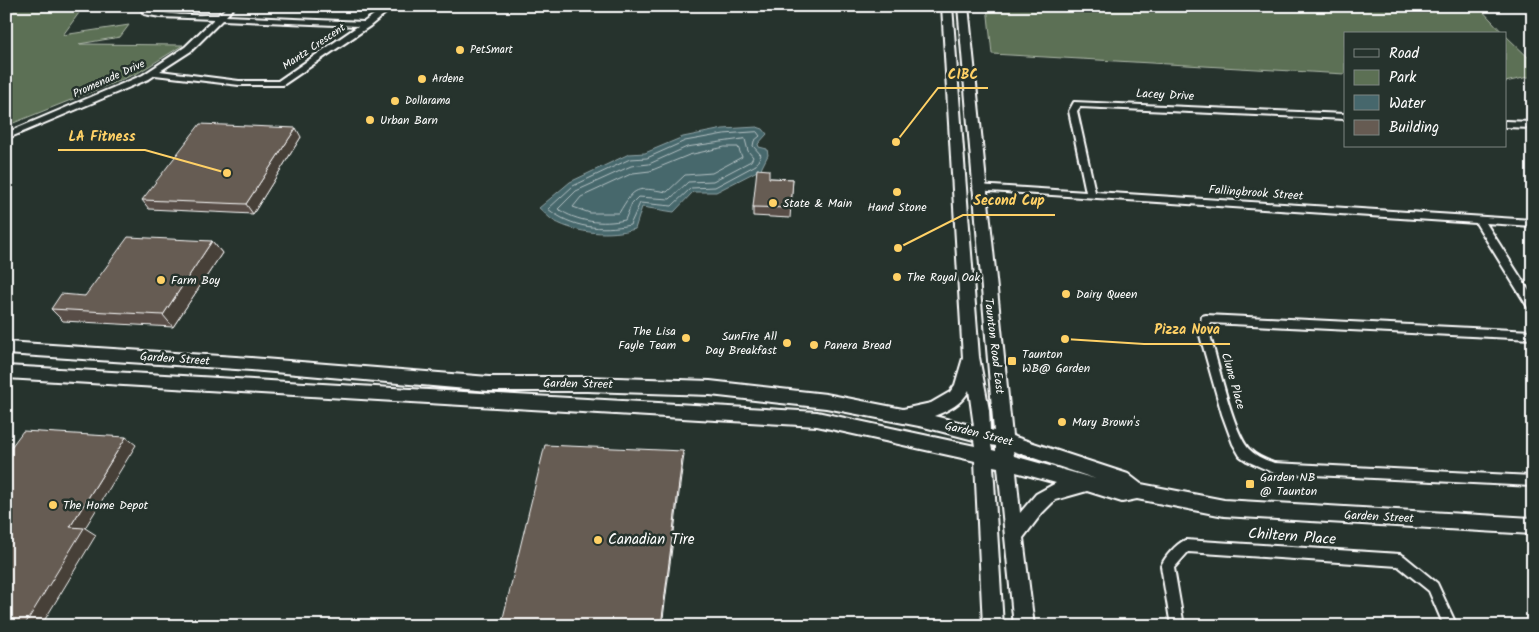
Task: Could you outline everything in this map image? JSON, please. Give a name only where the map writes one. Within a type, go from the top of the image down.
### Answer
[{"type":"street","points":[[142,6],[147,12],[160,16],[367,24]]},
{"type":"street","name":"Promenade Drive","points":[[6,136],[152,72],[188,49],[232,6]]},
{"type":"street","name":"Mantz Crescent","points":[[152,72],[238,83],[280,84],[391,6]]},
{"type":"street","name":"Taunton Road East","points":[[947,6],[971,357],[981,410],[983,435],[993,626]]},
{"type":"street","name":"Taunton Road East","points":[[962,6],[977,188],[1024,626]]},
{"type":"street","name":"Lacey Drive","points":[[1090,194],[1073,111],[1077,104],[1344,116]]},
{"type":"street","points":[[1506,124],[1533,125]]},
{"type":"street","name":"Fallingbrook Street","points":[[977,188],[1533,223]]},
{"type":"street","points":[[1479,220],[1533,306]]},
{"type":"street","name":"Clune Place","points":[[1533,335],[1206,319],[1204,332],[1235,436],[1244,452],[1259,462],[1274,468],[1533,481]]},
{"type":"street","name":"Garden Street","points":[[6,348],[242,363],[489,384],[587,384],[710,388],[826,401],[888,412],[1005,440],[1122,480],[1137,491]]},
{"type":"street","points":[[888,412],[919,414],[948,401],[960,391],[971,357]]},
{"type":"street","name":"Garden Street","points":[[6,372],[817,419],[879,430],[1007,461],[1122,494],[1137,491],[1224,508],[1533,526]]},
{"type":"street","points":[[1014,536],[1046,495],[1066,487],[1092,485]]},
{"type":"street","name":"Chiltern Place","points":[[1178,626],[1167,566],[1185,546],[1400,560],[1433,587],[1451,626]]},
{"type":"green space","points":[[6,6],[84,6],[63,35],[129,25],[120,37],[79,44],[183,45],[138,73],[6,126]]},
{"type":"green space","points":[[987,6],[1478,6],[1502,32],[1344,32],[1344,74],[992,54]]},
{"type":"green space","points":[[1506,36],[1533,62],[1533,76],[1506,82]]},
{"type":"water","points":[[757,127],[763,129],[767,134],[758,144],[759,147],[767,149],[768,155],[761,169],[716,192],[693,192],[674,212],[642,207],[635,229],[605,233],[573,229],[554,221],[539,208],[570,182],[629,154],[645,153],[683,137],[723,129]]},
{"type":"building","points":[[200,124],[296,128],[246,204],[142,200]]},
{"type":"building","name":"State & Main","points":[[757,169],[769,170],[769,178],[793,179],[791,208],[753,207]]},
{"type":"building","name":"Farm Boy","points":[[128,237],[212,241],[163,315],[51,309],[61,294],[85,296]]},
{"type":"building","name":"The Home Depot","points":[[23,431],[126,437],[70,527],[84,528],[24,626],[6,626],[6,454]]},
{"type":"building","name":"Canadian Tire","points":[[545,445],[683,451],[661,626],[501,626]]},
{"type":"place","name":"PetSmart","points":[[460,50]]},
{"type":"place","name":"Ardene","points":[[422,79]]},
{"type":"place","name":"Dollarama","points":[[395,101]]},
{"type":"place","name":"Urban Barn","points":[[370,120]]},
{"type":"place","name":"CIBC","points":[[896,142]]},
{"type":"place","name":"LA Fitness","points":[[227,173]]},
{"type":"place","name":"Hand Stone","points":[[897,192]]},
{"type":"place","name":"State & Main","points":[[773,203]]},
{"type":"place","name":"Second Cup","points":[[898,248]]},
{"type":"place","name":"The Royal Oak","points":[[897,277]]},
{"type":"place","name":"Farm Boy","points":[[161,280]]},
{"type":"place","name":"Dairy Queen","points":[[1066,294]]},
{"type":"place","name":"The Lisa Fayle Team","points":[[686,338]]},
{"type":"place","name":"Pizza Nova","points":[[1065,339]]},
{"type":"place","name":"SunFire All Day Breakfast","points":[[787,343]]},
{"type":"place","name":"Panera Bread","points":[[814,345]]},
{"type":"place","name":"Taunton WB@ Garden","points":[[1012,361]]},
{"type":"place","name":"Mary Brown's","points":[[1062,422]]},
{"type":"place","name":"Garden NB @ Taunton","points":[[1250,484]]},
{"type":"place","name":"The Home Depot","points":[[53,505]]},
{"type":"place","name":"Canadian Tire","points":[[598,540]]}]
